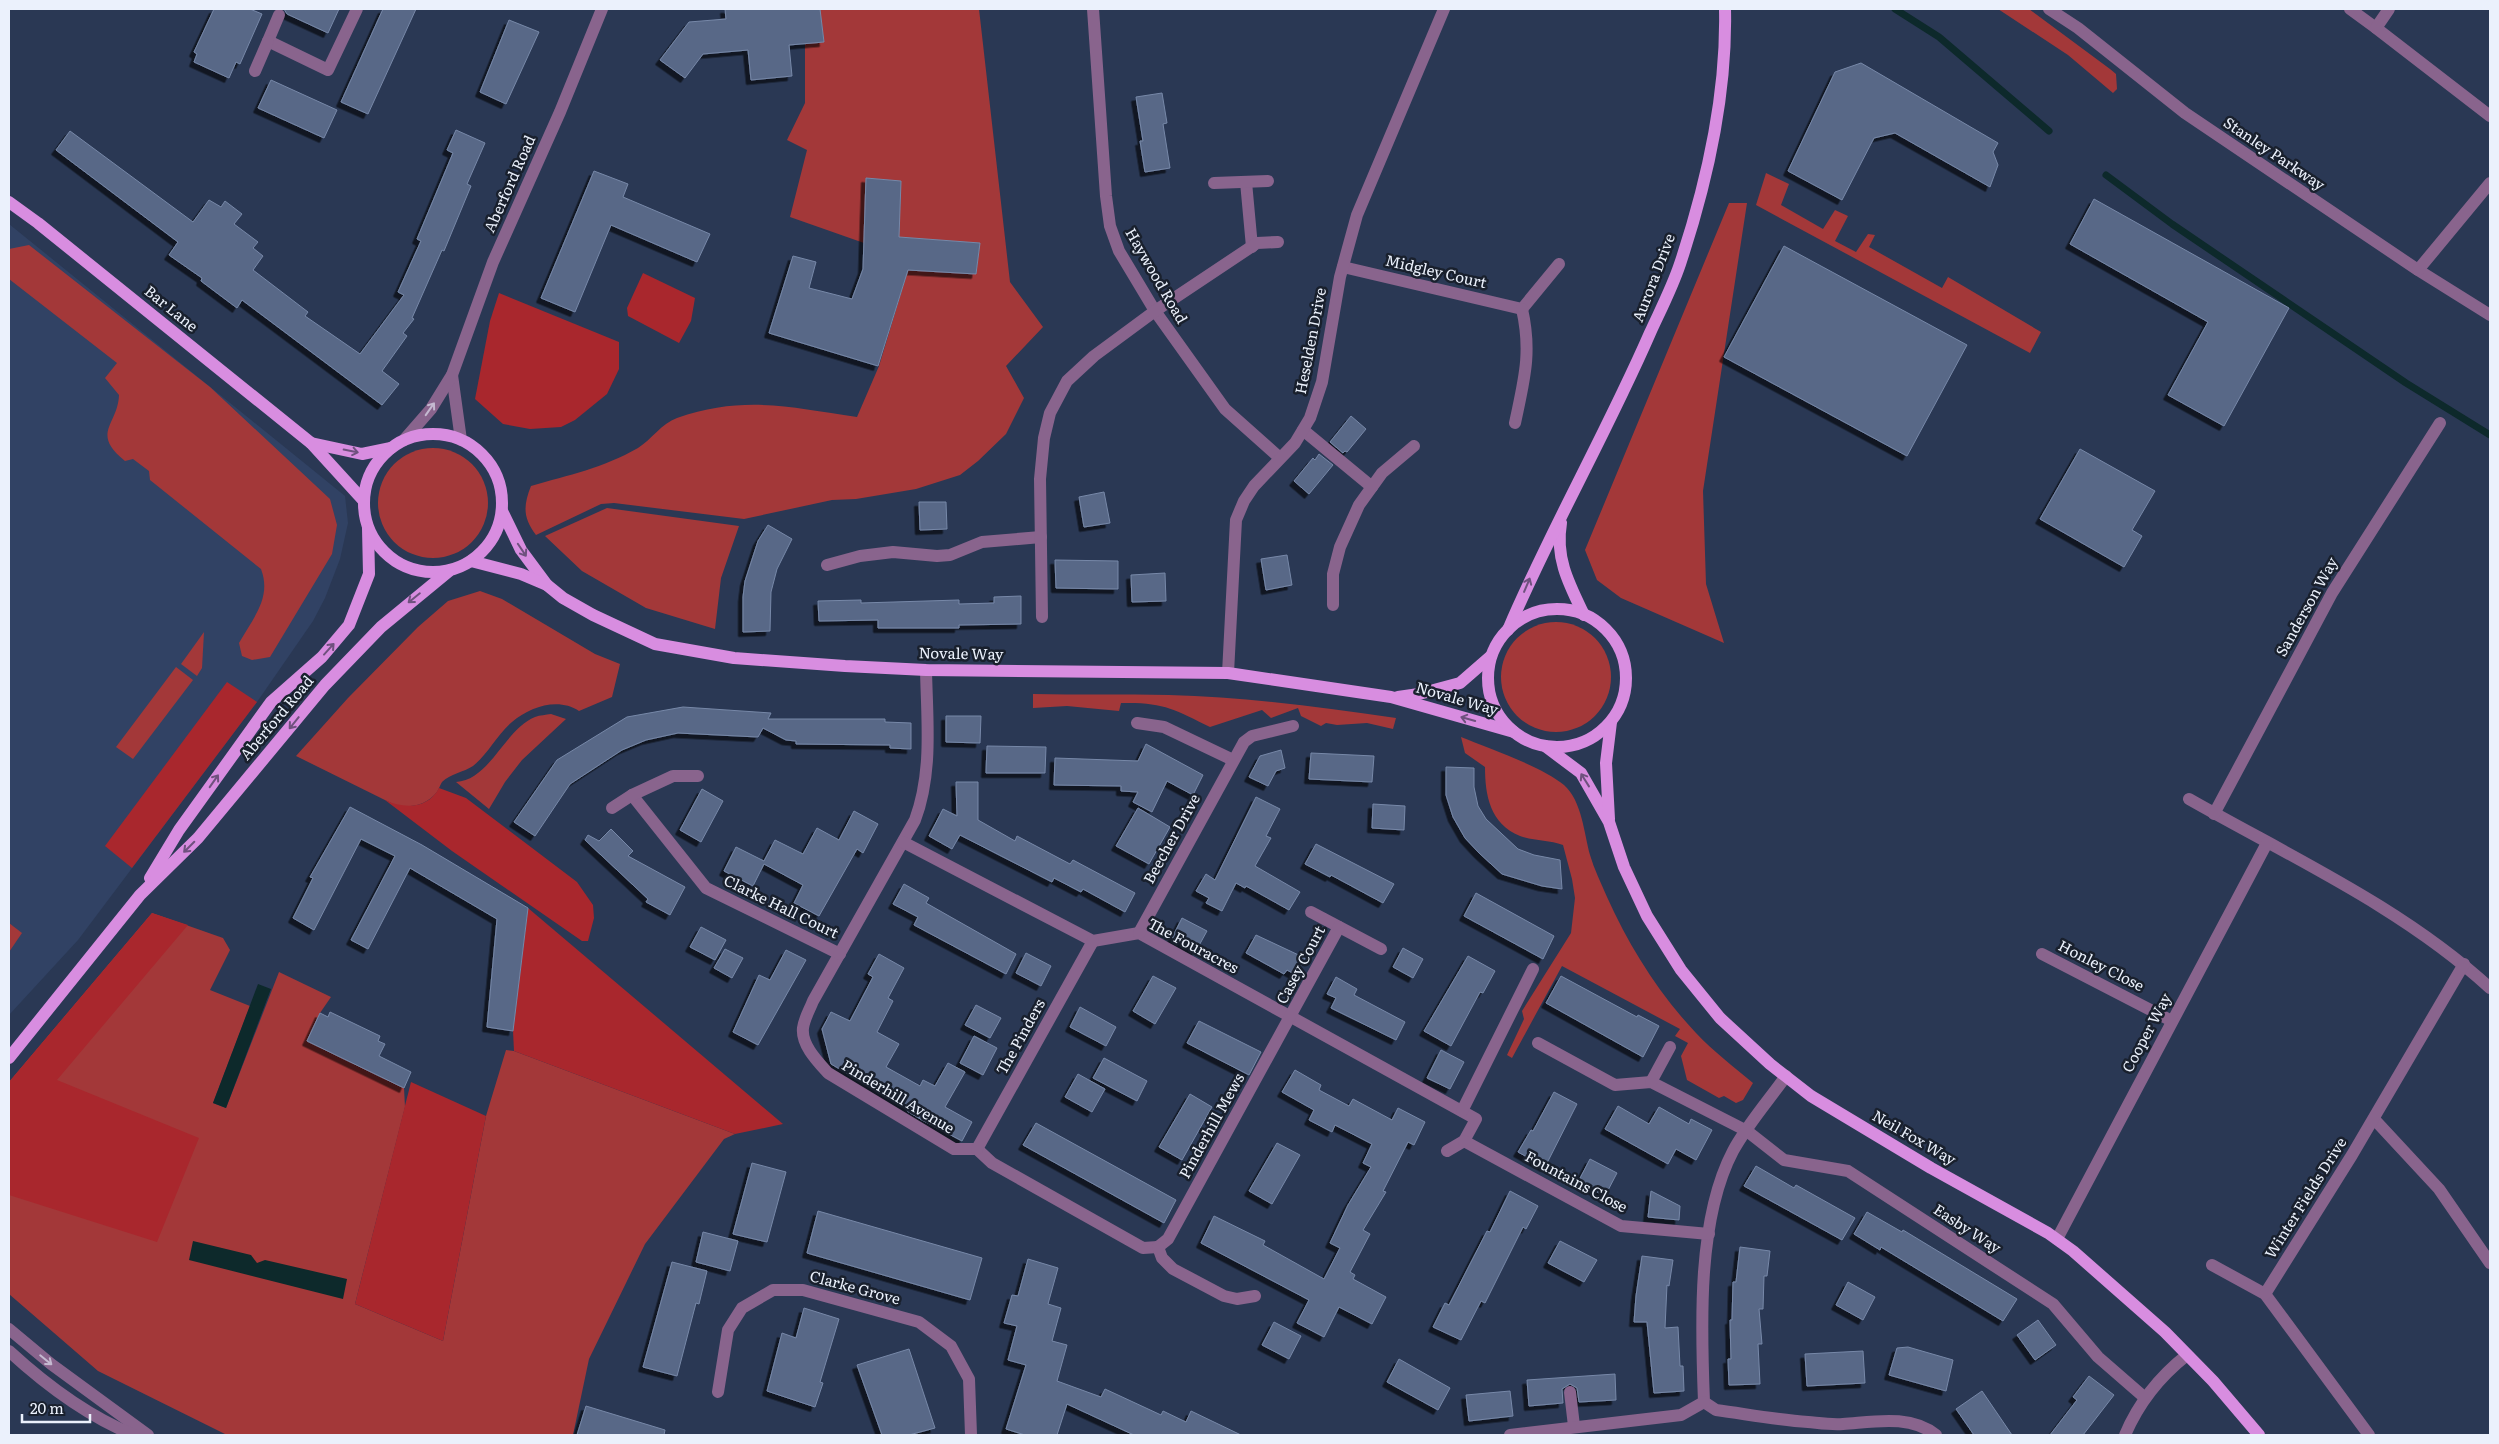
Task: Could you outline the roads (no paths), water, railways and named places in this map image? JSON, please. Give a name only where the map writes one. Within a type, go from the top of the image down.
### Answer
[{"type":"main road","name":"Aurora Drive","points":[[1508,630],[1532,574],[1634,370],[1680,265],[1708,164],[1726,41],[1725,9]]},
{"type":"main road","name":"Bar Lane","points":[[9,202],[38,222],[311,443],[364,500]]},
{"type":"main road","points":[[433,434],[461,440],[483,455],[491,464],[501,487],[502,511],[493,537],[486,548],[471,561],[449,571],[429,572],[410,568],[392,559],[378,546],[368,528],[364,500],[368,480],[376,462],[391,448],[404,440],[433,434]]},
{"type":"main road","name":"Bar Lane","points":[[311,443],[362,454],[391,448]]},
{"type":"main road","name":"Novale Way","points":[[502,511],[516,542],[547,585]]},
{"type":"main road","name":"Aurora Drive","points":[[1563,513],[1559,536],[1560,558],[1564,574],[1584,615]]},
{"type":"main road","name":"Aberford Road","points":[[140,896],[179,830],[275,698],[322,656],[349,625],[369,574],[368,528]]},
{"type":"main road","name":"Novale Way","points":[[471,561],[514,572],[547,585],[593,615],[656,644],[734,658],[926,670],[1228,673],[1391,698],[1514,732]]},
{"type":"main road","name":"Aberford Road","points":[[9,1058],[140,896],[198,838],[325,685],[381,627],[449,571]]},
{"type":"main road","points":[[1550,610],[1568,610],[1584,615],[1605,629],[1615,640],[1626,668],[1626,686],[1623,699],[1611,722],[1593,737],[1578,744],[1561,747],[1545,746],[1523,738],[1505,724],[1493,704],[1488,681],[1488,669],[1492,655],[1508,630],[1534,613],[1550,610]]},
{"type":"main road","name":"Novale Way","points":[[1391,698],[1419,694],[1460,683],[1492,655]]},
{"type":"main road","name":"Neil Fox Way","points":[[1609,822],[1606,763],[1611,722]]},
{"type":"main road","name":"Neil Fox Way","points":[[1545,746],[1581,773],[1609,822],[1624,867],[1647,916],[1681,970],[1720,1018],[1786,1076],[1851,1120],[2057,1239],[2101,1274],[2187,1355],[2213,1381],[2259,1435]]},
{"type":"street","points":[[268,41],[328,70],[357,9]]},
{"type":"street","name":"Aberford Road","points":[[404,440],[431,409],[452,375],[494,262],[560,112],[602,9]]},
{"type":"street","name":"Haywood Road","points":[[1093,9],[1110,226],[1119,251],[1155,311],[1225,409],[1280,458]]},
{"type":"street","name":"Heselden Drive","points":[[1228,673],[1236,520],[1244,501],[1254,486],[1295,443],[1310,418],[1322,382],[1343,267],[1368,188],[1444,9]]},
{"type":"street","points":[[2350,9],[2490,116]]},
{"type":"street","points":[[2376,28],[2389,9]]},
{"type":"street","name":"Stanley Parkway","points":[[2052,10],[2078,28],[2185,114],[2418,270],[2490,315]]},
{"type":"street","points":[[254,71],[279,15]]},
{"type":"street","points":[[1214,183],[1268,181]]},
{"type":"street","points":[[1246,182],[1252,247]]},
{"type":"street","points":[[2418,270],[2490,183]]},
{"type":"street","points":[[1042,617],[1040,479],[1044,438],[1050,412],[1067,381],[1094,356],[1155,311],[1257,243],[1278,242]]},
{"type":"street","points":[[1515,423],[1526,372],[1528,335],[1522,309],[1559,264]]},
{"type":"street","name":"Midgley Court","points":[[1343,267],[1522,309]]},
{"type":"street","name":"Aberford Road","points":[[452,375],[461,440]]},
{"type":"street","name":"Sanderson Way","points":[[2214,814],[2332,593],[2440,424]]},
{"type":"street","points":[[1303,430],[1372,486]]},
{"type":"street","points":[[1334,605],[1333,574],[1340,547],[1359,505],[1382,473],[1414,446]]},
{"type":"street","points":[[827,565],[860,556],[893,552],[937,556],[950,555],[982,542],[1041,537]]},
{"type":"street","name":"Pinderhill Avenue","points":[[926,670],[926,783],[915,820],[813,1001],[803,1029],[813,1057],[828,1073],[954,1149],[977,1149]]},
{"type":"street","points":[[1137,722],[1164,727],[1233,760]]},
{"type":"street","name":"Beecher Drive","points":[[1139,933],[1244,742],[1252,736],[1293,726]]},
{"type":"street","points":[[612,808],[632,795],[673,776],[698,776]]},
{"type":"street","name":"Clarke Hall Court","points":[[632,795],[706,888],[840,954]]},
{"type":"street","points":[[2189,799],[2392,914],[2464,964],[2490,988]]},
{"type":"street","points":[[903,842],[1093,941]]},
{"type":"street","name":"Cooper Way","points":[[2057,1239],[2267,843]]},
{"type":"street","name":"Casey Court","points":[[1311,912],[1381,949]]},
{"type":"street","name":"Casey Court","points":[[1291,1017],[1339,927]]},
{"type":"street","name":"The Fouracres","points":[[1093,941],[1139,933],[1476,1118],[1464,1141]]},
{"type":"street","name":"The Pinders","points":[[977,1149],[1093,941]]},
{"type":"street","name":"Honley Close","points":[[2042,954],[2172,1021]]},
{"type":"street","name":"Winter Fields Drive","points":[[2264,1294],[2374,1119],[2464,964]]},
{"type":"street","points":[[1462,1111],[1533,969]]},
{"type":"street","name":"Pinderhill Mews","points":[[1158,1247],[1168,1239],[1291,1017]]},
{"type":"street","points":[[1538,1043],[1615,1085],[1651,1082],[1670,1047]]},
{"type":"street","points":[[1704,1402],[1703,1307],[1709,1234],[1723,1177],[1734,1151],[1786,1076]]},
{"type":"street","name":"Easby Way","points":[[1651,1082],[1747,1132],[1784,1160],[1848,1171],[2053,1304],[2098,1357],[2144,1397]]},
{"type":"street","points":[[2374,1119],[2439,1189],[2490,1263]]},
{"type":"street","points":[[1447,1151],[1464,1141]]},
{"type":"street","name":"Fountains Close","points":[[1464,1141],[1621,1226],[1709,1234]]},
{"type":"street","points":[[977,1149],[992,1163],[1143,1248],[1158,1247],[1162,1258],[1173,1269],[1224,1296],[1237,1299],[1255,1296]]},
{"type":"street","points":[[2212,1265],[2264,1294],[2369,1435]]},
{"type":"street","name":"Clarke Grove","points":[[718,1392],[728,1330],[742,1308],[773,1290],[803,1290],[919,1322],[951,1346],[969,1379],[971,1435]]},
{"type":"street","points":[[9,1329],[51,1364],[148,1435]]},
{"type":"street","points":[[9,1351],[36,1376],[75,1404],[134,1435]]},
{"type":"street","points":[[2125,1435],[2144,1397],[2187,1355]]},
{"type":"street","points":[[1570,1392],[1574,1426]]},
{"type":"street","points":[[1510,1435],[1574,1426],[1649,1421],[1681,1415],[1704,1402]]},
{"type":"street","points":[[1704,1402],[1716,1410],[1805,1422],[1841,1424],[1879,1420],[1913,1424],[1927,1428],[1936,1435]]},
{"type":"waterway","points":[[1895,9],[1939,37],[2049,131]]},
{"type":"waterway","points":[[2106,175],[2172,224],[2406,383],[2490,435]]}]
